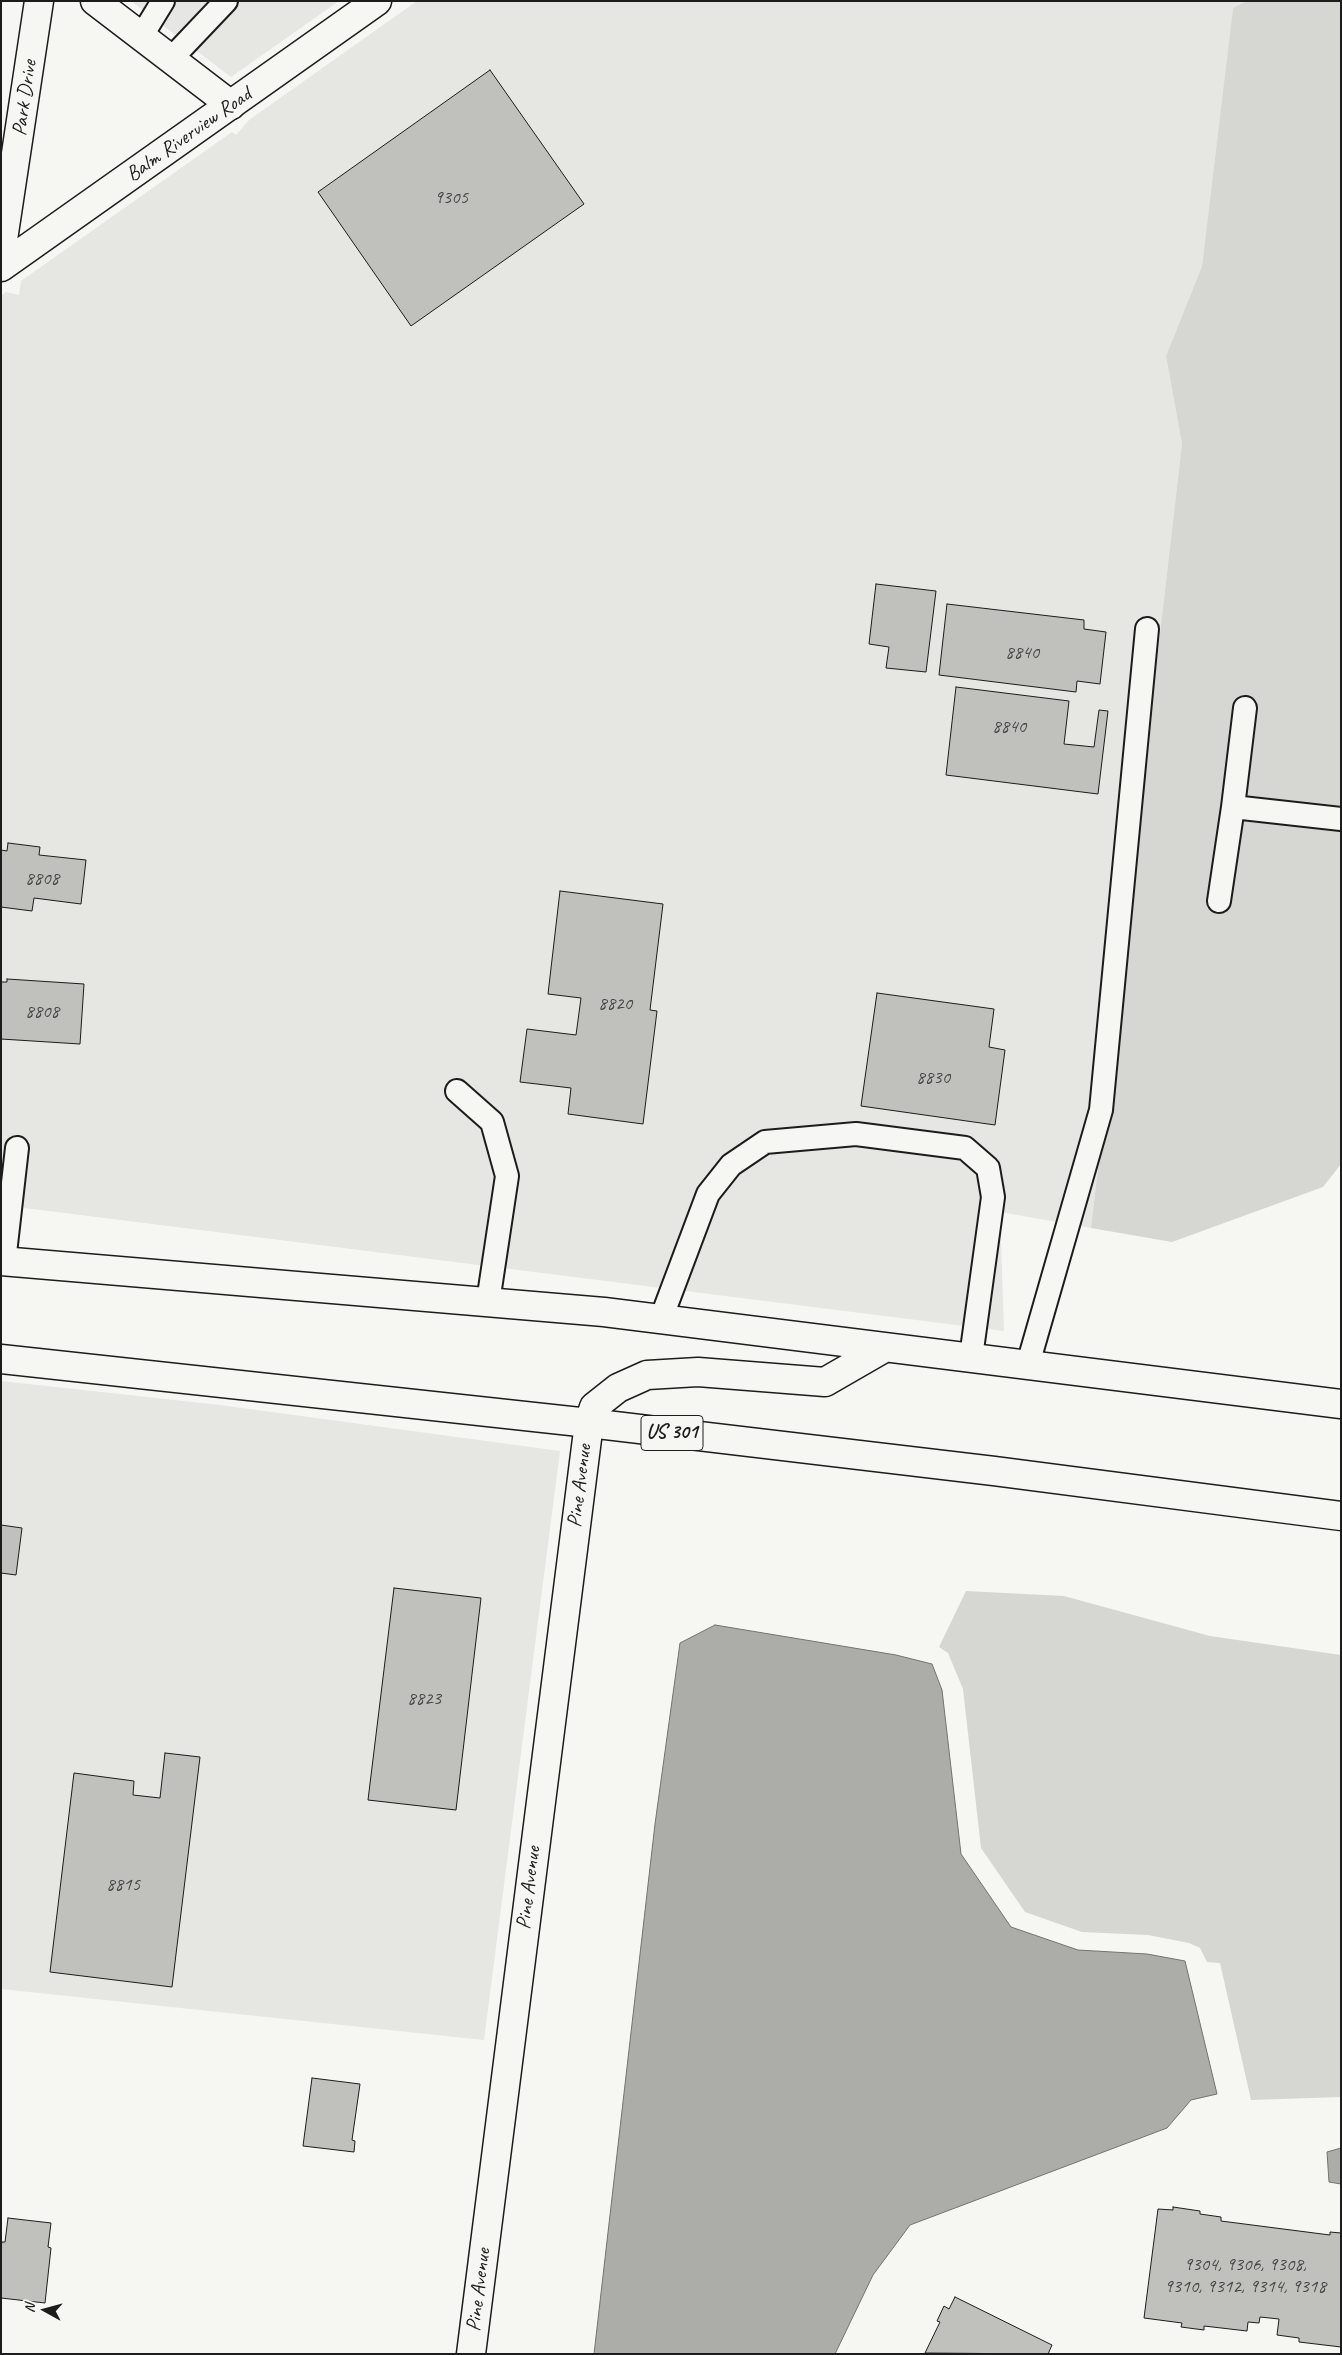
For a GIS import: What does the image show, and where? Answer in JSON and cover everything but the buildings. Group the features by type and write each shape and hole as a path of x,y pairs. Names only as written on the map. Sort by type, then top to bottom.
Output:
{"main road":[{"name":"Park Drive","path":"1,254 39,1"},
{"path":"95,1 170,60 232,105"},
{"name":"Balm Riverview Road","path":"1,267 232,105 369,3"},
{"path":"3,1261 488,1302 661,1319 1341,1404"},
{"path":"589,1423 594,1407 618,1388 647,1374 698,1372 826,1382 884,1348"},
{"name":"US 301","path":"1,1359 589,1423 994,1471 1341,1516"},
{"name":"Pine Avenue","path":"470,2354 589,1423"}],"lane":[{"path":"141,37 163,1"},
{"path":"170,60 226,1"},
{"path":"1028,1364 1101,1110 1148,629"},
{"path":"1219,901 1245,708"},
{"path":"1233,807 1341,819"},
{"path":"457,1091 492,1122 507,1176 488,1302"},
{"path":"661,1319 708,1194 731,1165 765,1142 856,1134 965,1148 988,1168 993,1197 971,1357"},
{"path":"3,1261 17,1148"}],"shaded area":[{"path":"131,1 339,1 231,77"},
{"path":"417,1 1247,1 1233,9 1202,266 1166,356 1182,444 1091,1228 1000,1212 1004,1331 1,1205 1,296 6,292 19,295 21,281 232,132 236,135 249,120"},
{"path":"1247,1 1341,1 1341,1164 1323,1187 1172,1242 1091,1228 1182,444 1166,356 1202,266 1233,8"},
{"path":"1,1381 220,1405 560,1451 484,2040 1,1989"},
{"path":"966,1591 1064,1596 1210,1636 1341,1655 1341,2097 1251,2100 1220,1963 1207,1962 1200,1948 1189,1943 1148,1935 1082,1932 1025,1912 981,1848 963,1689 948,1653 939,1647"},
{"path":"715,1625 896,1655 932,1664 942,1690 961,1854 1011,1927 1078,1950 1147,1954 1185,1961 1217,2094 1191,2100 1167,2128 910,2225 873,2275 835,2354 594,2354 655,1824 680,1643"},
{"path":"1341,2148 1341,2184 1329,2182 1327,2152"}]}
